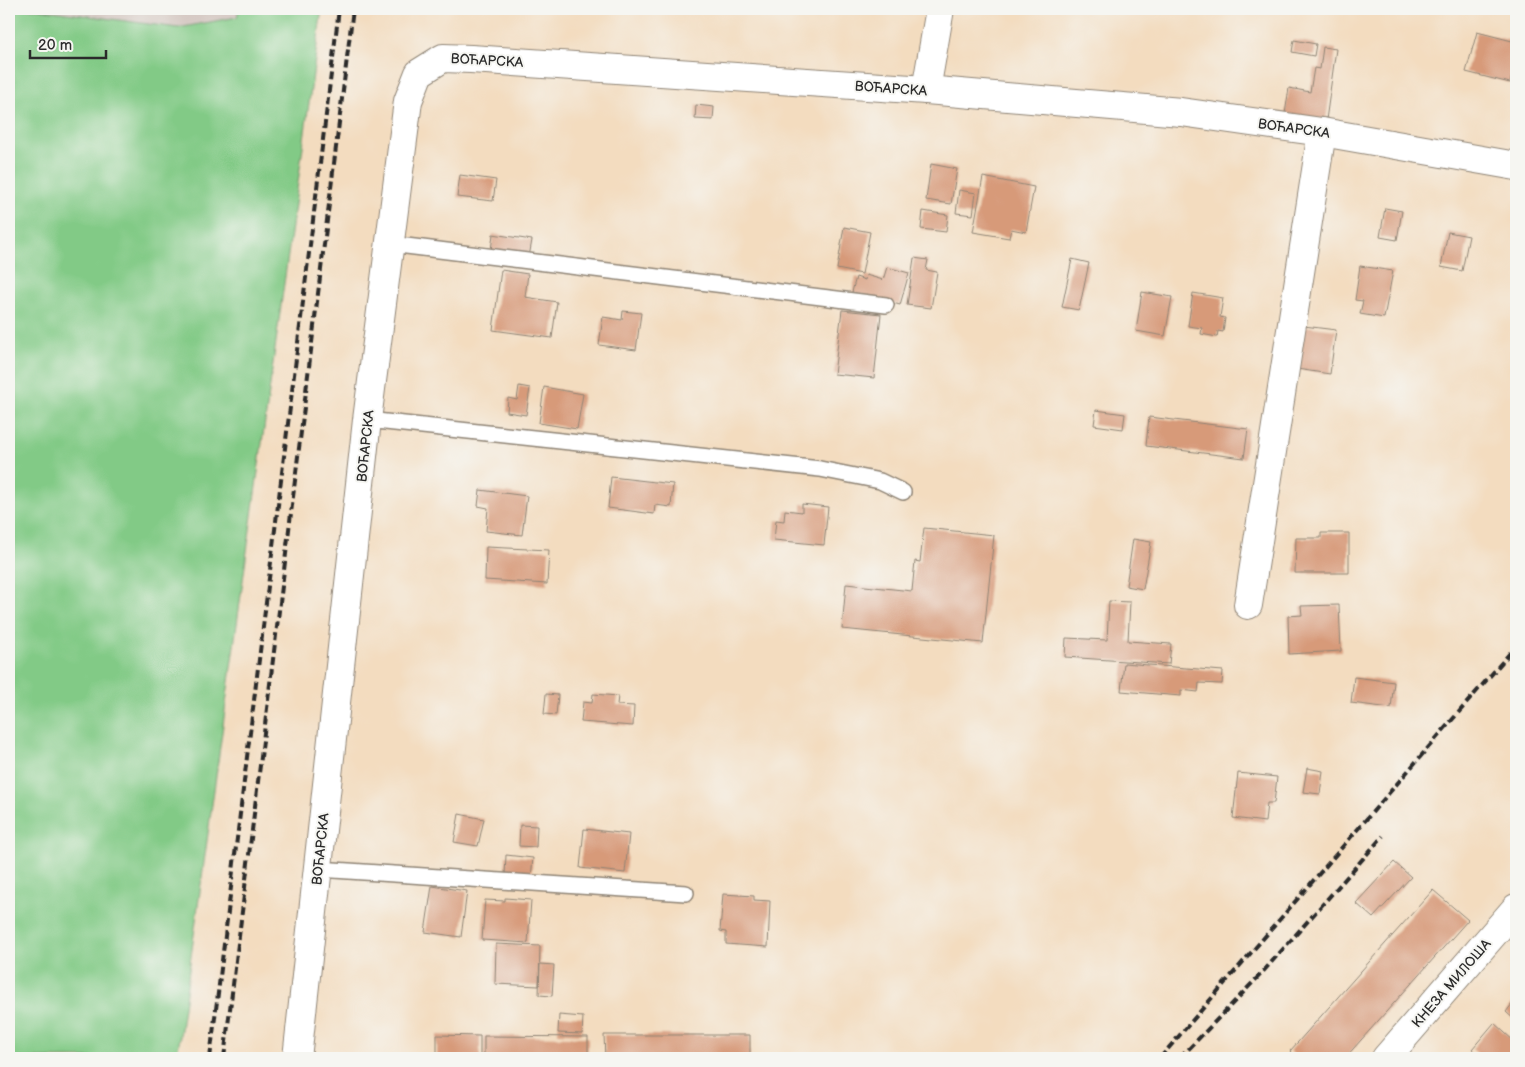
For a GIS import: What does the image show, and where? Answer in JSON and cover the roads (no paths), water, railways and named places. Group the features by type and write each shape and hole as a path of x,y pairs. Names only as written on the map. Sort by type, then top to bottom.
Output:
{"street":[{"path":"926,90 940,9"},
{"name":"ВОЋАРСКА","path":"297,1058 368,420 408,101 419,73 443,58 926,90 1181,112 1322,132 1516,166"},
{"path":"1248,605 1322,132"},
{"name":"КНЕЗА МИЛОША","path":"1386,1058 1516,908"}],"lane":[{"path":"390,244 886,306"},
{"path":"368,420 820,469 880,481 903,492"},
{"path":"318,869 686,893"}],"railway":[{"path":"210,1058 339,9"},
{"path":"224,1058 353,9"},
{"path":"1160,1058 1516,646"},
{"path":"1180,1058 1261,974 1383,836"}]}
